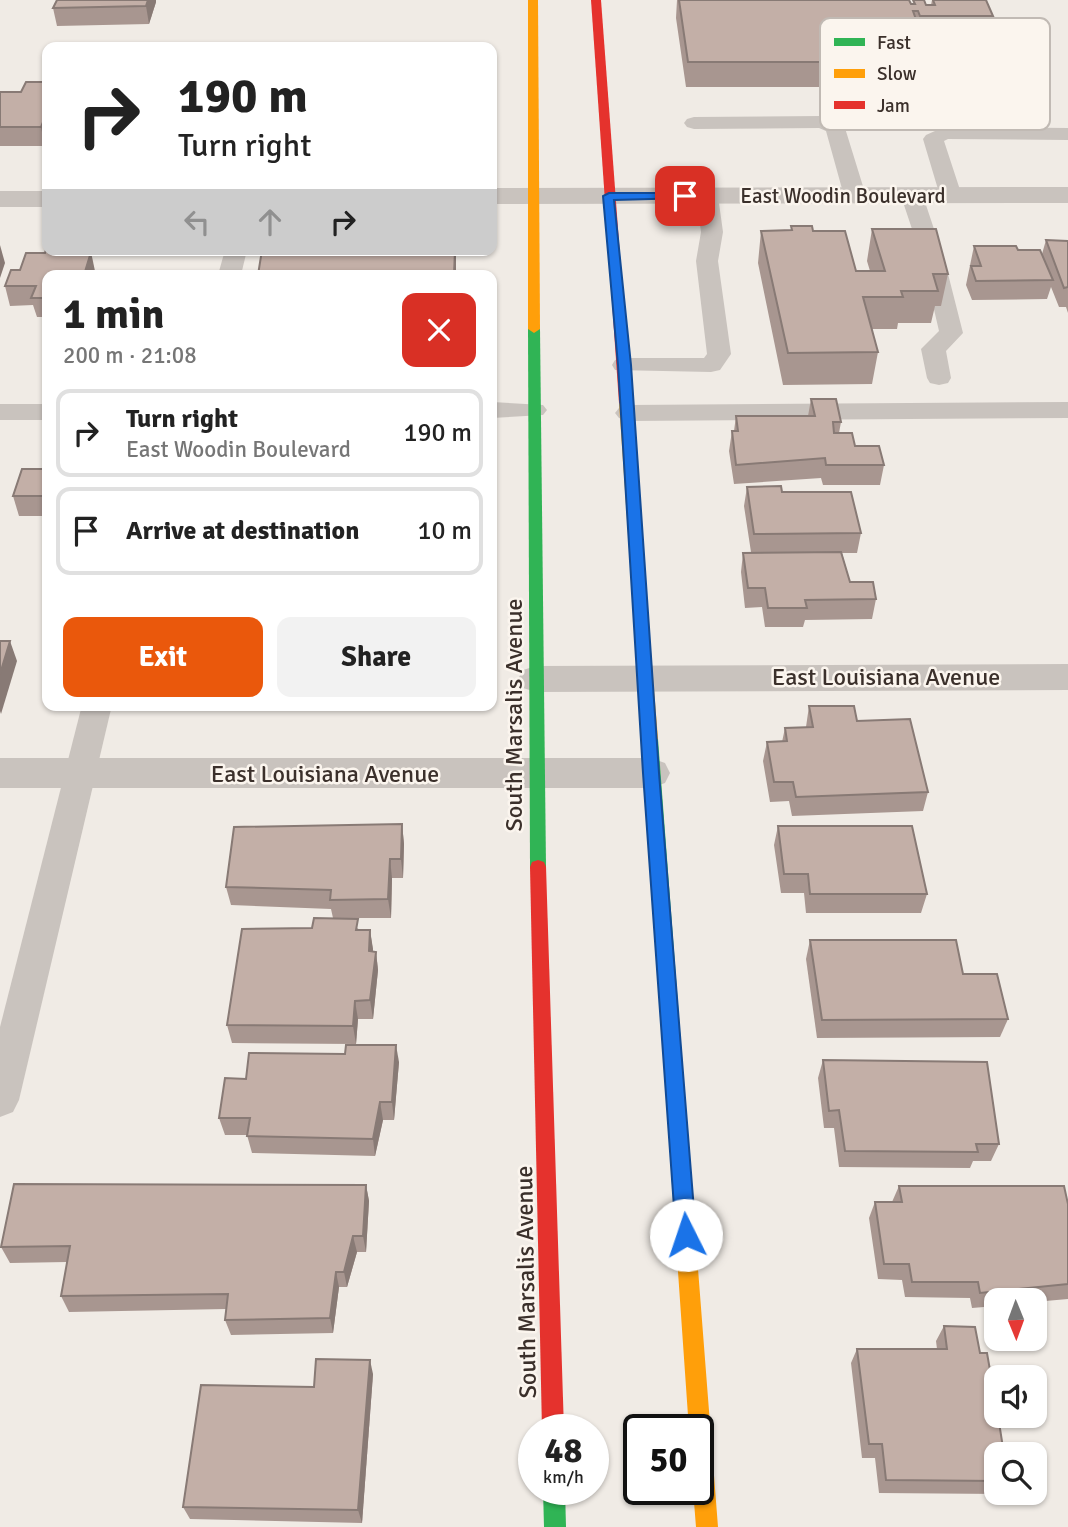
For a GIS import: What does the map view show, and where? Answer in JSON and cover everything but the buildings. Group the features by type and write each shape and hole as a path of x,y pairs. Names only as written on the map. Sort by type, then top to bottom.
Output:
{"main road":[{"name":"South Marsalis Avenue","path":"533,0 536,88 533,196 536,773 552,1414"},
{"path":"596,0 707,1527"},
{"path":"554,1505 555,1527"}],"street":[{"name":"East Woodin Boulevard","path":"497,196 1068,195"},
{"path":"0,199 42,199"},
{"name":"East Louisiana Avenue","path":"536,679 1068,677"},
{"name":"East Louisiana Avenue","path":"0,773 651,773"}],"lane":[{"path":"694,123 820,122"},
{"path":"836,130 855,196"},
{"path":"951,195 933,139 944,133 1068,134"},
{"path":"912,195 934,262 951,334 933,349 939,378"},
{"path":"624,365 711,365 719,354 707,261 712,232 707,196"},
{"path":"497,410 534,410"},
{"path":"628,413 1068,410"},
{"path":"0,412 42,412"},
{"path":"0,1100 95,711"}],"traffic: fast":[{"path":"534,329 538,867"},
{"path":"650,739 686,1243"},
{"path":"554,1505 555,1527"}],"traffic: slow":[{"path":"533,0 534,329"},
{"path":"625,403 650,739"},
{"path":"686,1243 707,1527"}],"traffic: jam":[{"path":"596,0 625,403"},
{"path":"538,867 553,1414"}],"route":[{"path":"685,196 609,196 624,365 686,1235"}]}
